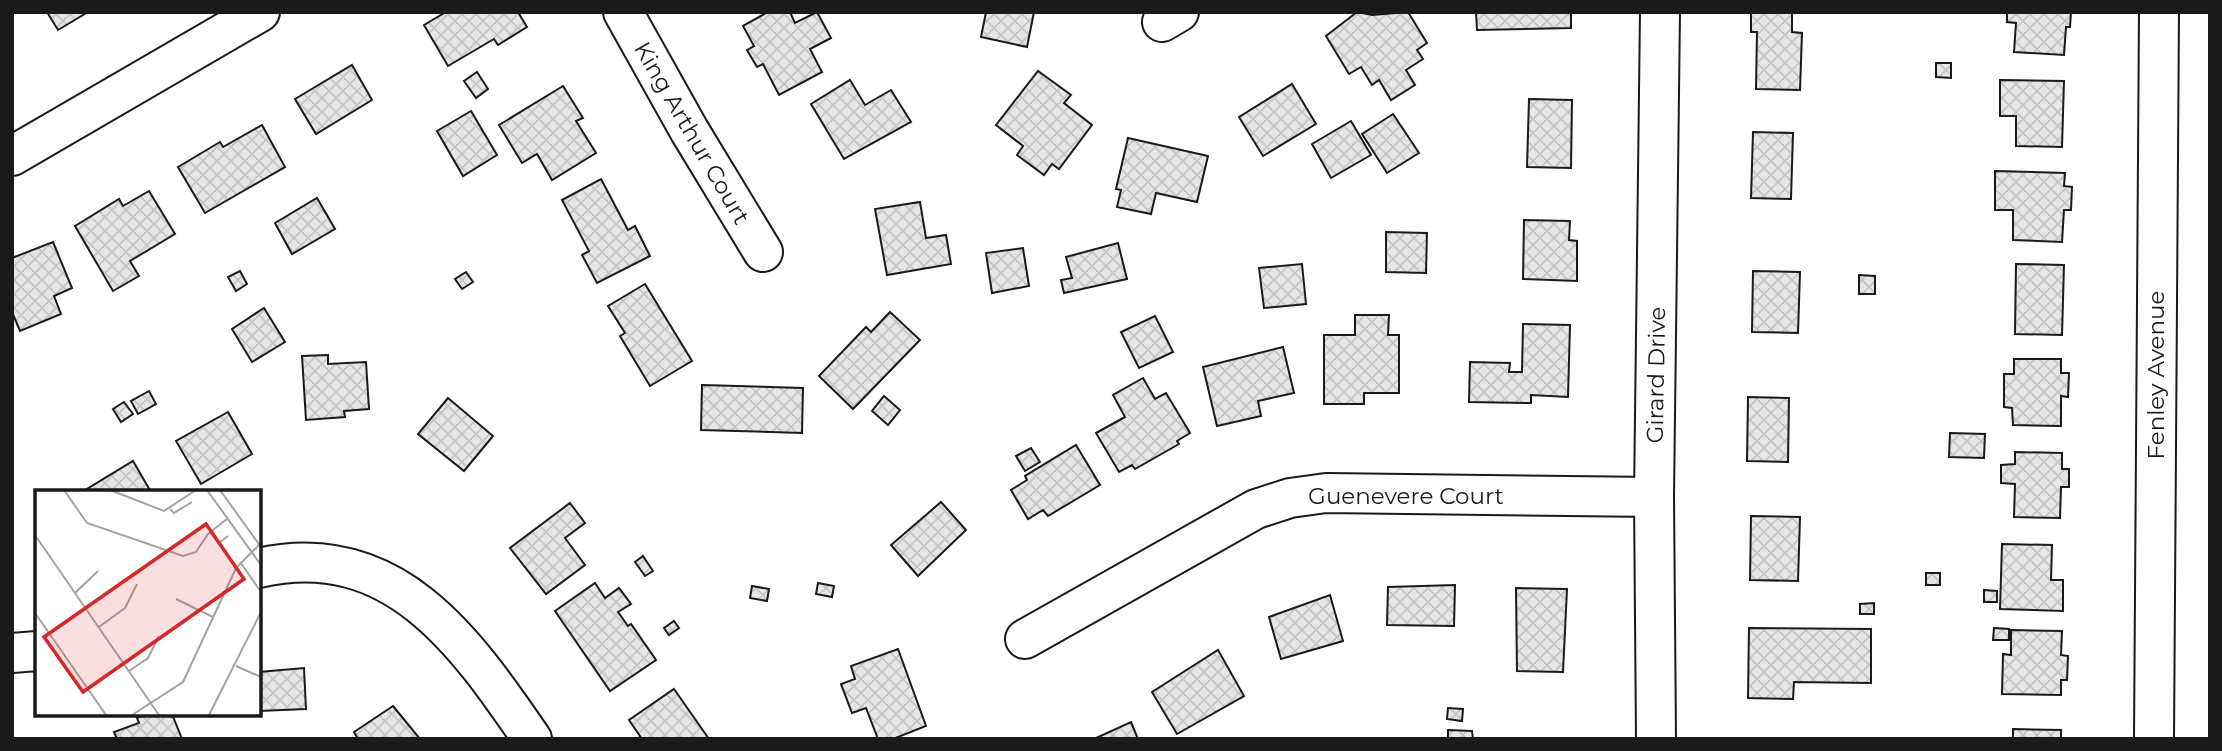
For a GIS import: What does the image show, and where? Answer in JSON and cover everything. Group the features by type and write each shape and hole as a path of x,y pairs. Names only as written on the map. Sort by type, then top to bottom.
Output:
{"street":[{"path":"12,156 260,12"},
{"name":"King Arthur Court","path":"624,12 689,130 763,252"},
{"name":"Girard Drive","path":"1656,739 1654,497 1660,12"},
{"name":"Fenley Avenue","path":"2154,739 2159,12"},
{"name":"Guenevere Court","path":"1025,639 1256,509 1290,498 1386,492 1654,497"},
{"path":"261,568 275,564 327,565 357,571 393,585 423,604 475,656 533,739"},
{"path":"12,653 35,651"}],"building":[{"path":"47,12 88,12 58,30"},
{"path":"446,12 518,12 527,27 498,45 494,39 448,66 424,25"},
{"path":"768,12 790,12 795,23 817,12 831,38 810,49 822,72 779,95 763,64 757,67 747,50 754,46 743,26"},
{"path":"986,12 1034,12 1027,47 981,37"},
{"path":"1357,12 1372,15 1408,12 1427,43 1417,50 1423,59 1406,70 1415,85 1391,100 1379,80 1372,85 1361,67 1349,74 1326,36"},
{"path":"1476,12 1571,12 1571,28 1477,30"},
{"path":"1751,12 1792,12 1792,32 1802,33 1800,90 1756,89 1757,32 1751,32"},
{"path":"2007,12 2071,12 2070,27 2066,27 2064,55 2014,52 2016,23 2007,22"},
{"path":"1936,63 1951,63 1951,78 1936,77"},
{"path":"352,65 372,100 316,134 295,99"},
{"path":"1038,71 1071,95 1064,103 1092,125 1059,169 1052,164 1044,175 1017,155 1023,146 996,125"},
{"path":"477,72 488,89 476,98 464,81"},
{"path":"850,80 865,105 891,90 911,122 844,159 811,104"},
{"path":"2000,80 2064,81 2062,147 2016,146 2016,116 2000,116"},
{"path":"1292,84 1316,124 1263,156 1239,117"},
{"path":"563,86 583,118 576,121 596,153 552,180 537,154 522,163 499,125"},
{"path":"1529,99 1572,100 1571,168 1527,167"},
{"path":"471,111 497,155 463,176 437,131"},
{"path":"1393,114 1419,153 1387,173 1362,134"},
{"path":"1351,121 1371,155 1331,178 1312,144"},
{"path":"262,125 285,167 205,213 178,167 220,142 223,147"},
{"path":"1753,132 1793,133 1791,199 1751,198"},
{"path":"1128,138 1208,156 1197,202 1156,193 1151,214 1117,207 1121,190 1116,189"},
{"path":"1995,171 2065,173 2064,186 2072,187 2071,210 2064,210 2062,242 2013,240 2013,210 1995,210"},
{"path":"601,179 628,230 635,226 650,256 597,283 582,255 589,251 562,200"},
{"path":"149,191 175,234 130,261 139,276 113,291 75,226 119,199 123,206"},
{"path":"317,198 335,229 292,254 275,223"},
{"path":"920,202 926,238 946,235 951,264 887,275 875,209"},
{"path":"1524,220 1570,221 1569,240 1577,241 1577,281 1523,279"},
{"path":"1386,232 1427,233 1426,273 1386,272"},
{"path":"53,242 72,288 54,296 61,314 20,331 12,312 12,258"},
{"path":"1118,243 1127,279 1064,293 1061,280 1072,278 1066,257"},
{"path":"1023,248 1029,286 992,293 986,253"},
{"path":"1302,264 1306,304 1264,308 1259,268"},
{"path":"2016,264 2064,265 2062,335 2015,334"},
{"path":"240,271 247,284 236,291 228,277"},
{"path":"1753,271 1800,272 1798,333 1752,332"},
{"path":"466,272 473,282 462,289 455,279"},
{"path":"1859,275 1875,276 1875,294 1859,294"},
{"path":"645,284 692,361 650,386 620,336 625,333 608,306"},
{"path":"264,308 285,342 252,362 232,329"},
{"path":"890,312 920,340 853,409 819,376 866,327 871,332"},
{"path":"1355,315 1389,315 1388,335 1399,335 1399,393 1364,393 1364,404 1324,404 1324,335 1355,335"},
{"path":"1155,316 1173,352 1139,368 1121,332"},
{"path":"1523,324 1570,325 1568,397 1531,395 1531,403 1469,402 1470,362 1510,363 1509,372 1522,372"},
{"path":"1283,347 1294,393 1258,401 1261,416 1217,426 1203,367"},
{"path":"328,355 328,364 366,362 369,409 344,411 345,417 306,420 302,356"},
{"path":"2014,359 2061,359 2061,373 2069,373 2068,397 2061,396 2061,426 2013,425 2012,408 2004,407 2004,374 2014,374"},
{"path":"1143,378 1155,399 1166,393 1190,433 1177,441 1179,444 1135,469 1132,465 1119,472 1096,433 1125,417 1113,395"},
{"path":"702,385 803,388 802,433 701,430"},
{"path":"149,391 156,404 138,414 131,401"},
{"path":"884,396 900,410 888,425 872,411"},
{"path":"1748,397 1789,398 1788,462 1747,461"},
{"path":"448,398 493,436 464,471 418,434"},
{"path":"124,402 133,414 121,422 113,409"},
{"path":"228,412 252,454 201,484 176,441"},
{"path":"1950,433 1985,434 1984,458 1949,457"},
{"path":"1076,445 1100,485 1048,516 1043,510 1028,519 1011,490 1027,480 1025,476"},
{"path":"1031,448 1040,462 1025,471 1016,456"},
{"path":"2015,452 2062,453 2062,469 2069,469 2069,487 2061,487 2060,518 2014,517 2015,484 2001,483 2001,465 2015,464"},
{"path":"133,461 150,490 85,490"},
{"path":"941,502 966,530 918,576 891,545"},
{"path":"570,503 585,523 565,538 585,565 546,594 510,548"},
{"path":"1751,516 1800,517 1798,581 1750,580"},
{"path":"2002,544 2052,545 2051,580 2063,580 2063,611 2000,609"},
{"path":"643,556 653,571 645,576 635,562"},
{"path":"1926,573 1940,573 1940,585 1926,585"},
{"path":"595,583 605,598 619,588 631,604 618,612 628,626 631,624 656,660 610,691 555,611"},
{"path":"818,583 834,586 832,597 816,594"},
{"path":"1455,585 1454,626 1387,625 1388,587"},
{"path":"752,586 769,589 767,601 750,598"},
{"path":"1516,588 1567,589 1563,672 1517,671"},
{"path":"1984,590 1997,591 1997,602 1984,602"},
{"path":"1330,595 1343,641 1281,659 1269,617"},
{"path":"1874,603 1874,614 1860,614 1860,604"},
{"path":"674,621 679,628 669,635 664,628"},
{"path":"1749,628 1871,629 1871,683 1794,682 1793,699 1748,698"},
{"path":"1994,628 2009,629 2009,640 1993,640"},
{"path":"2011,630 2062,631 2061,655 2068,656 2067,680 2061,680 2061,695 2002,694 2003,654 2011,655"},
{"path":"898,649 926,726 893,739 878,739 866,708 852,713 841,684 855,679 851,666"},
{"path":"1218,650 1244,696 1177,734 1152,692"},
{"path":"304,668 306,709 261,711 261,672"},
{"path":"674,689 709,739 642,739 629,720"},
{"path":"393,706 420,739 358,739 354,732"},
{"path":"1448,708 1463,709 1462,721 1447,719"},
{"path":"173,716 182,739 117,739 114,732 139,723 137,718"},
{"path":"1131,722 1138,739 1094,739"},
{"path":"2013,729 2061,730 2061,739 2013,739"},
{"path":"1448,730 1472,731 1473,739 1448,739"}]}
